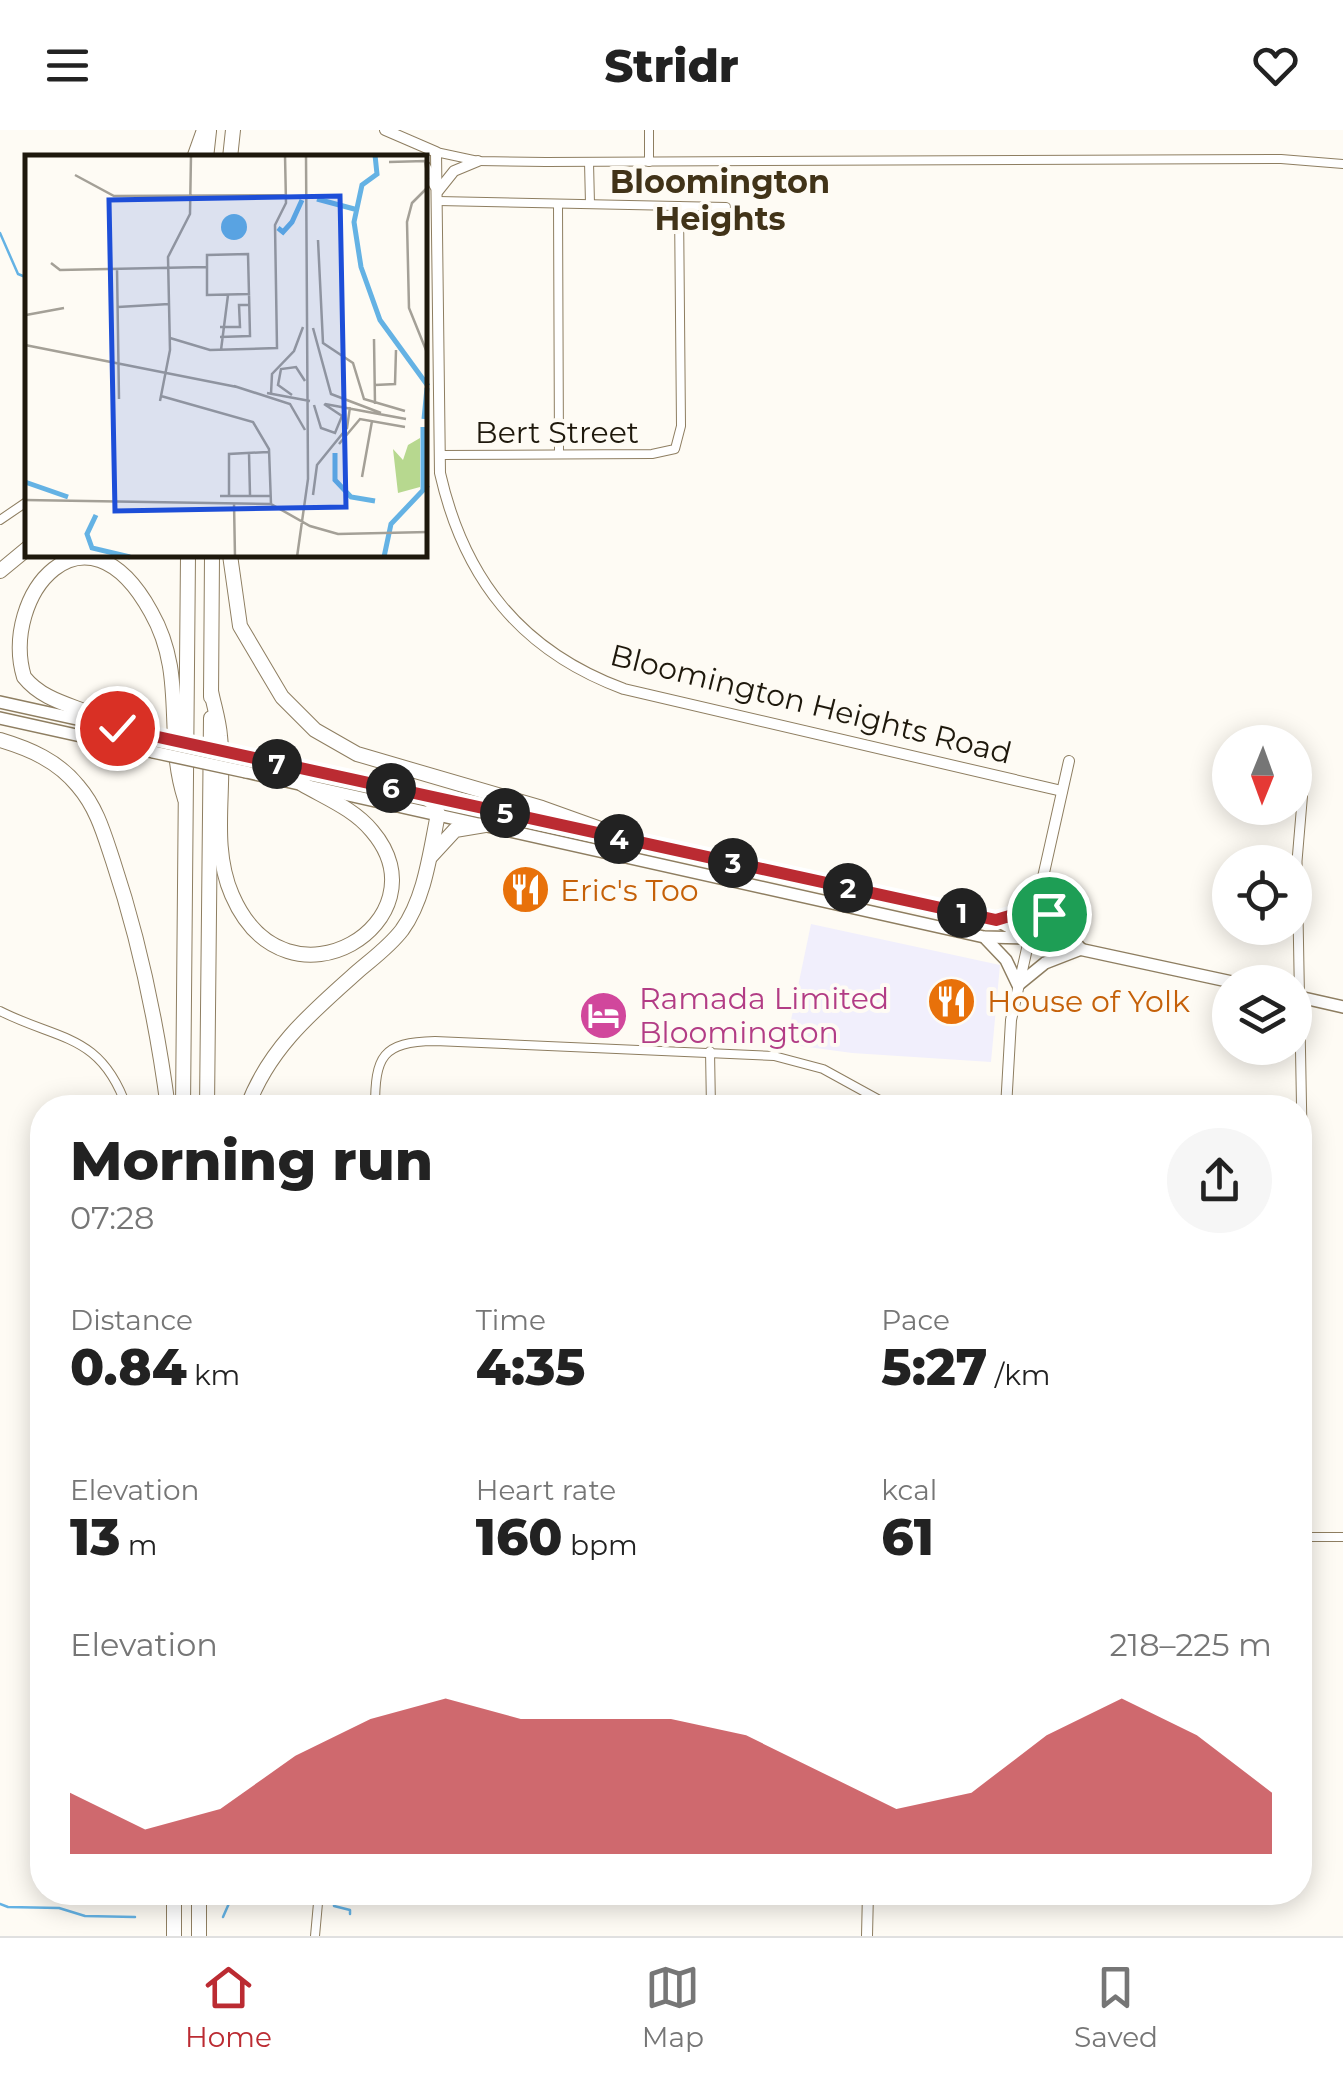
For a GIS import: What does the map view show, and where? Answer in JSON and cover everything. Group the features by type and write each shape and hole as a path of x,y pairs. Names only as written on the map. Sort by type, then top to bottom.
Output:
{"highway":[{"path":"195,155 207,130"},
{"path":"206,155 207,130"},
{"path":"230,155 233,130"},
{"path":"0,571 25,550"},
{"path":"23,580 56,560 77,558"},
{"path":"90,558 116,570 136,589 158,624 170,656 176,770 186,799"},
{"path":"182,1095 188,558"},
{"path":"206,1095 212,558"},
{"path":"230,558 240,626 282,698 315,730 357,754 542,808 637,842"},
{"path":"12,600 8,638 23,676 56,701 102,716 117,728"},
{"path":"211,691 220,736 221,850 230,892 245,920 265,940 282,950 309,956 337,952 363,939 386,907 390,876 382,846 372,830 349,810 302,784"},
{"path":"0,740 55,764 77,784 98,816 123,890 155,1013 166,1095"},
{"path":"254,1095 285,1039 401,931 420,892 438,814 423,794"},
{"path":"428,860 455,830 485,825"},
{"path":"174,1905 174,1936"},
{"path":"198,1936 199,1905"}],"main road":[{"path":"385,130 436,152"},
{"path":"408,142 418,155"},
{"name":"Bloomington Heights Road","path":"436,152 438,455 451,517 482,582 528,634 586,673 624,689 1062,791"},
{"path":"438,196 454,171 478,161"},
{"path":"428,173 438,196"},
{"path":"0,702 996,920 1028,938"},
{"path":"0,718 984,937 1028,938 1212,978"},
{"path":"1006,1095 1007,1045 1018,985 1069,762"},
{"path":"996,920 1016,914 1038,889"},
{"path":"1038,889 1049,914 1081,949"},
{"path":"984,937 1006,960 1018,985"},
{"path":"1018,985 1044,964 1081,949"},
{"path":"1312,1000 1343,1007"},
{"path":"868,1905 868,1936"}],"street":[{"path":"649,130 649,162"},
{"path":"436,152 478,161 1281,159 1343,164"},
{"path":"589,162 590,204"},
{"path":"438,196 558,204 726,207"},
{"path":"558,204 559,454"},
{"name":"Bert Street","path":"438,455 652,454 675,449 681,426 679,206"},
{"path":"0,520 25,503"},
{"path":"1298,965 1300,825"},
{"path":"0,1011 81,1044 110,1072 121,1095"},
{"path":"376,1095 379,1063 387,1051 404,1043 774,1056 823,1069 870,1095"},
{"path":"710,1052 712,1095"},
{"path":"1298,1065 1299,1095"},
{"path":"1312,1537 1343,1537"},
{"path":"315,1936 318,1905"}],"shaded area":[{"path":"811,924 1000,965 991,1062 852,1053 786,1044"}],"waterway":[{"path":"0,233 18,274 25,277"},
{"path":"0,1904 59,1908 85,1916 135,1917"},
{"path":"223,1917 228,1905"},
{"path":"334,1905 350,1910 350,1914"}],"place":[{"name":"Eric's Too","path":"525,890"},
{"name":"House of Yolk","path":"952,1001"},
{"name":"Ramada Limited Bloomington","path":"604,1015"}],"district":[{"name":"Bloomington Heights","path":"720,200"}],"route":[{"path":"117,728 996,920 1016,914 1038,889 1049,914"}]}
